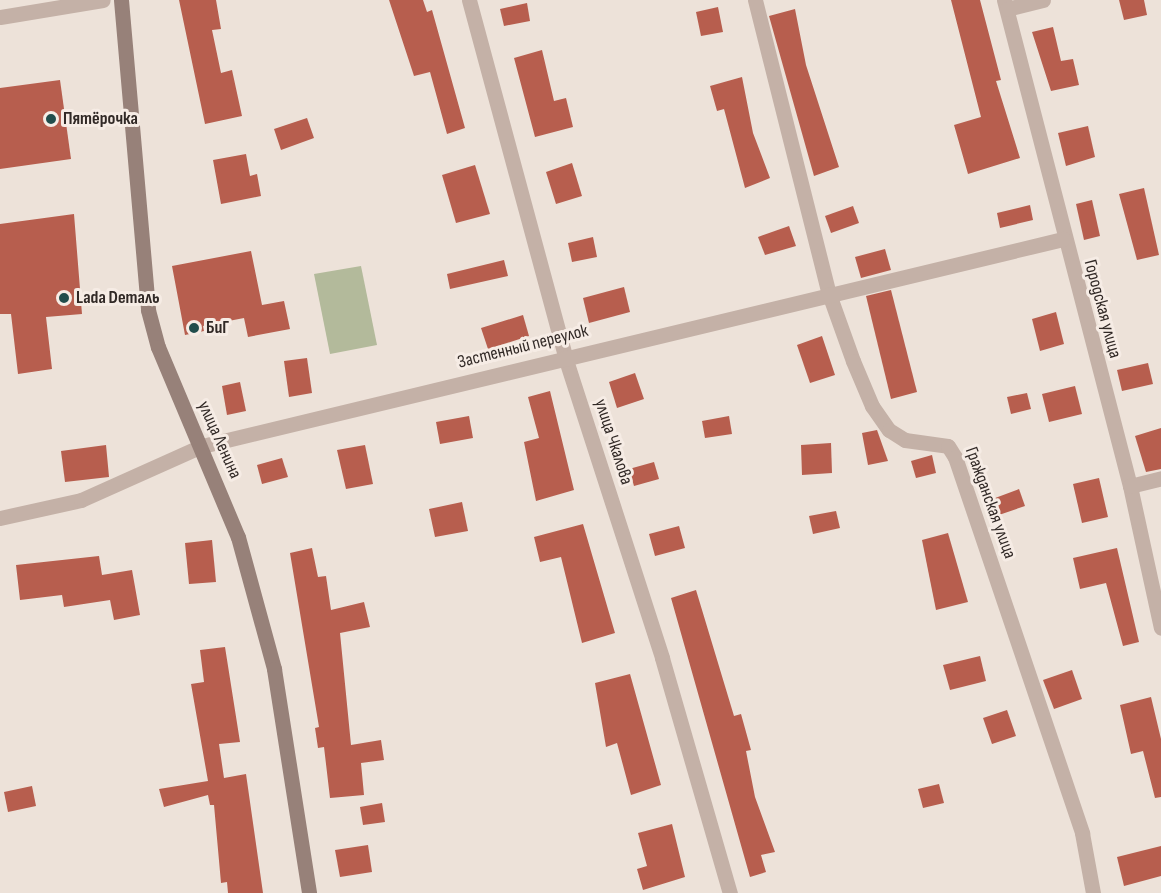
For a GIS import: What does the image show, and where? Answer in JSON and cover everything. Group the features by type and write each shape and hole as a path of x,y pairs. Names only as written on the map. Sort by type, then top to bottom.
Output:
{"main road":[{"name":"улица Ленина","path":"121,0 148,310 158,347 202,446 238,537 274,669 309,893"}],"street":[{"path":"0,16 103,0"},
{"name":"улица Чкалова","path":"469,0 565,357 662,658 730,893"},
{"name":"Гражданская улица","path":"755,0 829,294 872,406 889,430 905,440 948,446 955,457 1082,833 1093,893"},
{"path":"1005,5 1043,0"},
{"name":"Городская улица","path":"1005,5 1063,239 1130,486 1161,628"},
{"name":"Застенный переулок","path":"0,518 81,501 202,446 1063,239"},
{"path":"1130,486 1161,478"}],"green space":[{"path":"361,266 377,345 330,354 314,274"}],"building":[{"path":"179,0 216,0 221,29 212,30 221,73 232,70 242,116 205,124"},
{"path":"389,0 423,0 427,12 432,10 465,128 447,134 430,72 414,76"},
{"path":"951,0 980,0 1001,80 996,81 1020,158 968,174 954,125 981,117"},
{"path":"1119,0 1144,0 1147,15 1124,20"},
{"path":"527,3 530,21 504,26 500,9"},
{"path":"718,7 723,32 701,36 696,12"},
{"path":"795,9 806,65 839,167 814,176 769,16"},
{"path":"1053,27 1061,61 1073,59 1079,85 1051,91 1032,32"},
{"path":"542,50 554,101 566,98 573,127 535,137 514,58"},
{"path":"742,77 753,133 770,178 745,188 724,109 717,111 710,86"},
{"path":"60,80 71,159 0,169 0,88"},
{"path":"307,118 314,138 281,150 274,129"},
{"path":"1088,126 1095,157 1066,166 1058,133"},
{"path":"246,154 250,176 257,174 261,196 221,204 213,160"},
{"path":"572,163 582,196 556,204 546,172"},
{"path":"475,165 490,214 456,223 442,175"},
{"path":"1144,188 1159,255 1137,260 1119,194"},
{"path":"1092,200 1100,236 1084,240 1076,204"},
{"path":"1030,205 1033,220 1000,228 997,213"},
{"path":"853,206 859,223 831,233 825,216"},
{"path":"74,214 82,314 46,317 52,369 18,374 11,314 0,314 0,224"},
{"path":"789,226 796,246 765,255 758,237"},
{"path":"593,237 597,257 572,262 568,243"},
{"path":"885,249 891,270 861,278 855,257"},
{"path":"251,251 262,305 284,301 290,329 248,337 244,318 203,326 204,331 185,335 172,266"},
{"path":"504,260 508,276 450,289 447,274"},
{"path":"624,287 630,312 589,323 583,298"},
{"path":"891,290 917,392 891,399 866,296"},
{"path":"1056,312 1064,344 1040,351 1032,319"},
{"path":"523,315 529,336 488,349 481,328"},
{"path":"822,336 835,375 810,383 797,345"},
{"path":"307,358 312,393 289,397 284,361"},
{"path":"1148,363 1153,384 1122,391 1117,370"},
{"path":"635,373 644,399 617,408 609,382"},
{"path":"240,382 246,411 227,415 222,386"},
{"path":"1075,386 1082,414 1049,422 1042,394"},
{"path":"550,391 574,490 536,501 524,442 539,438 528,397"},
{"path":"1027,393 1031,409 1011,414 1007,397"},
{"path":"469,416 473,438 440,444 436,422"},
{"path":"729,416 732,434 705,438 702,421"},
{"path":"1161,428 1161,469 1146,472 1135,436"},
{"path":"877,430 888,461 868,465 862,433"},
{"path":"831,443 832,473 802,475 801,445"},
{"path":"106,445 109,477 65,482 61,451"},
{"path":"365,445 373,484 346,489 337,450"},
{"path":"932,455 936,473 916,478 911,461"},
{"path":"282,458 288,477 262,484 257,465"},
{"path":"654,462 659,479 634,486 629,469"},
{"path":"1099,478 1108,517 1082,523 1073,484"},
{"path":"1019,489 1025,506 993,517 987,501"},
{"path":"462,502 468,531 435,537 429,509"},
{"path":"836,511 840,528 813,534 809,516"},
{"path":"583,524 615,633 582,643 561,557 540,562 534,537"},
{"path":"679,526 685,548 655,556 649,534"},
{"path":"948,533 968,602 936,610 922,540"},
{"path":"212,540 216,582 189,584 185,543"},
{"path":"312,548 318,577 326,576 331,610 364,602 370,627 340,633 351,745 381,740 384,760 361,763 364,795 330,798 324,747 318,748 315,728 319,727 290,553"},
{"path":"1117,548 1139,642 1123,646 1106,583 1080,589 1073,558"},
{"path":"99,556 102,575 132,570 140,615 114,620 110,600 64,607 62,595 20,600 16,565"},
{"path":"696,590 734,716 741,714 751,750 746,751 755,797 775,852 761,855 766,872 750,877 671,598"},
{"path":"225,647 240,742 219,744 224,778 246,774 263,893 228,893 227,882 221,883 214,805 210,805 208,795 164,807 159,789 208,781 191,684 204,682 200,650"},
{"path":"980,656 986,681 950,690 943,665"},
{"path":"1072,670 1082,699 1054,709 1043,680"},
{"path":"630,674 661,785 631,795 617,743 606,747 595,683"},
{"path":"1151,697 1161,739 1161,797 1155,798 1143,751 1131,754 1120,705"},
{"path":"1007,710 1016,736 992,744 983,718"},
{"path":"939,784 944,803 923,808 918,789"},
{"path":"32,786 36,806 8,812 4,792"},
{"path":"382,803 385,822 363,825 360,807"},
{"path":"672,824 685,877 643,890 637,869 647,866 638,833"},
{"path":"368,845 372,872 340,877 335,850"},
{"path":"1161,846 1161,876 1124,886 1117,857"}],"place":[{"name":"Пятёрочка","path":"51,119"},
{"name":"Lada Dеталь","path":"64,298"},
{"name":"БиГ","path":"194,328"}]}
